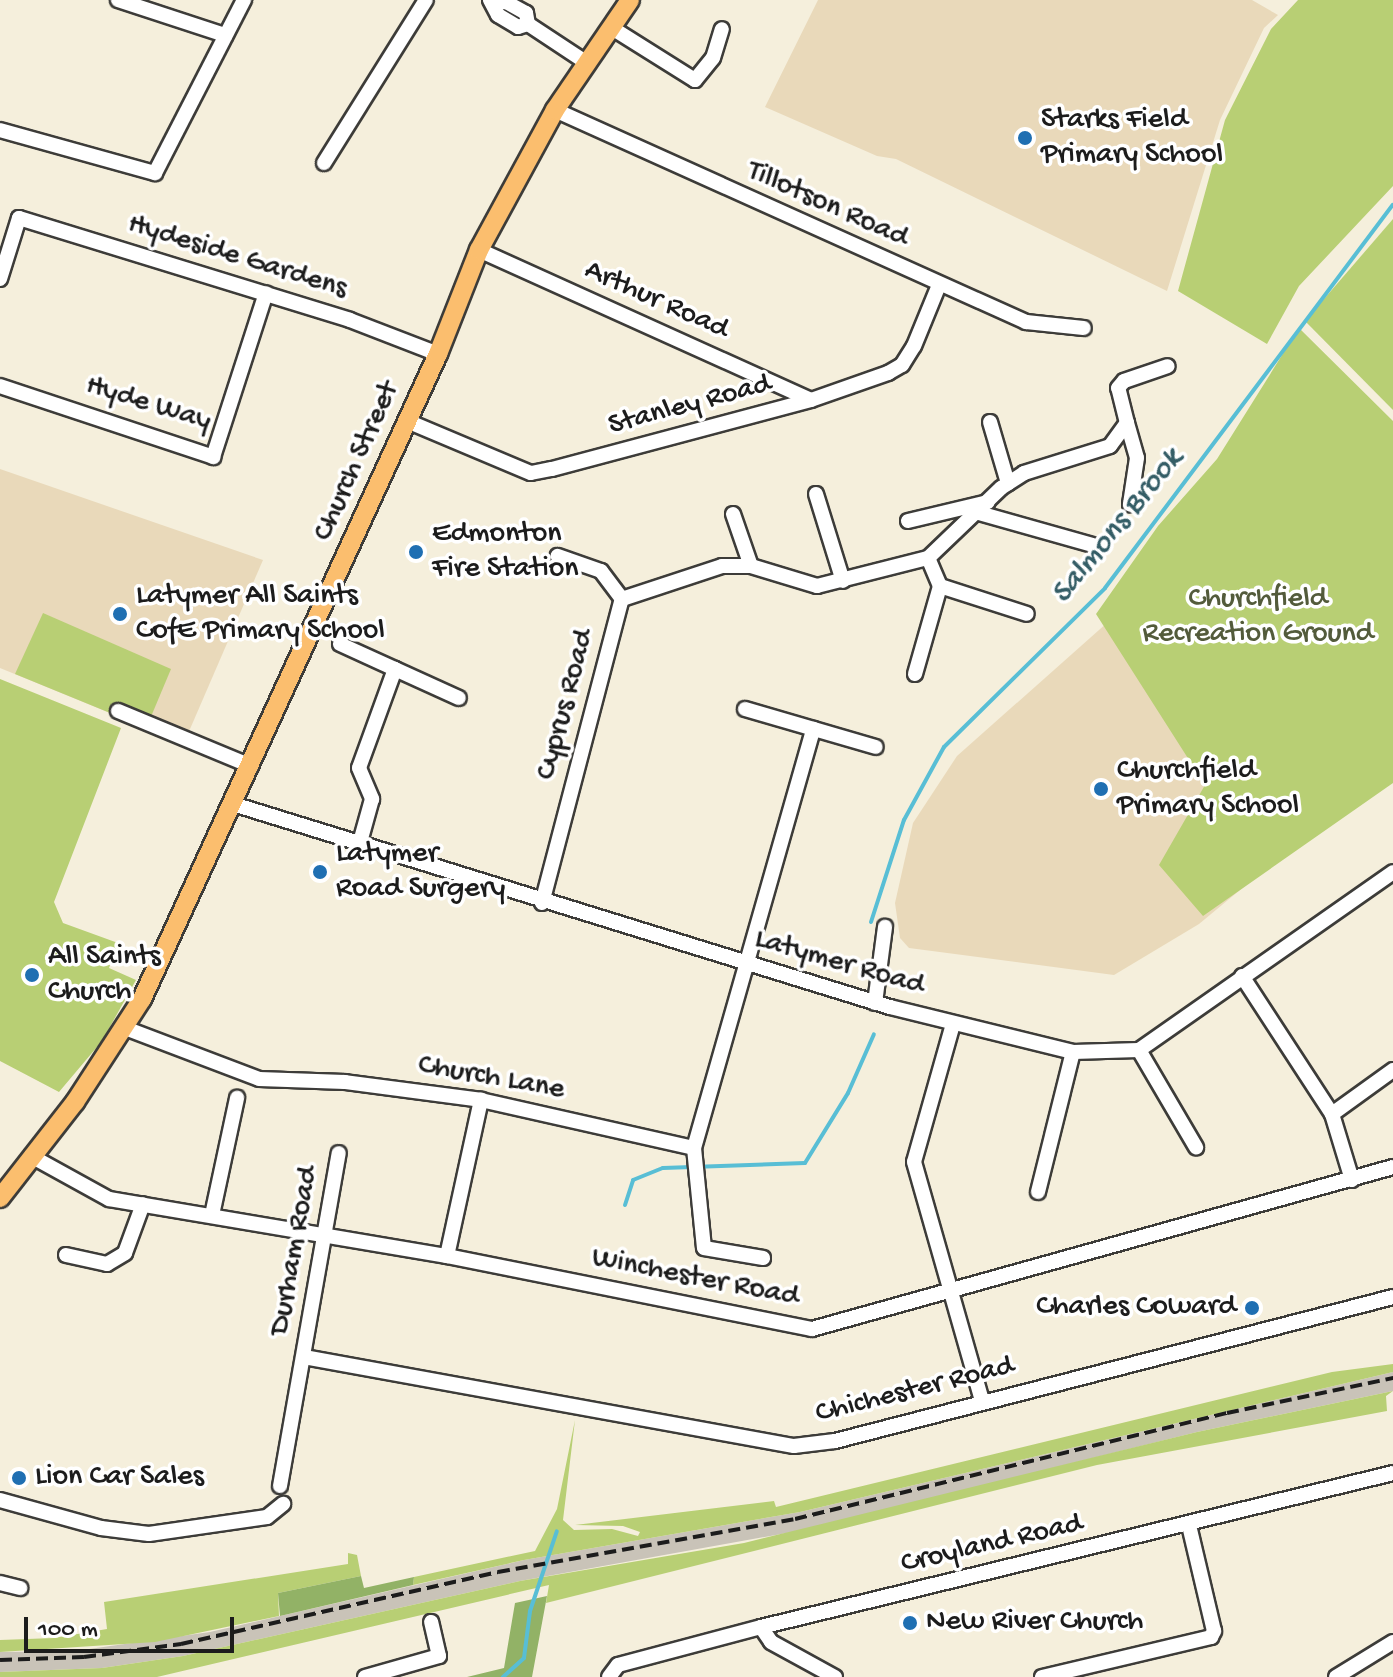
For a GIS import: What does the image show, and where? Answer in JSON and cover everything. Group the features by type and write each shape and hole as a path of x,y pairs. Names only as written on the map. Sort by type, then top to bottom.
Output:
{"main road":[{"name":"Church Street","path":"0,1198 125,1028 251,766 438,354 479,250 555,110 630,0"}],"street":[{"path":"118,0 225,35"},
{"path":"0,130 155,173 244,0"},
{"path":"324,163 426,0"},
{"path":"492,1 498,15 518,27 528,24 587,63"},
{"path":"612,28 695,80 713,58 722,29"},
{"name":"Tillotson Road","path":"555,110 1026,322 1084,328"},
{"name":"Hydeside Gardens","path":"0,279 19,218 266,293 438,354"},
{"name":"Arthur Road","path":"479,250 811,400"},
{"name":"Stanley Road","path":"407,421 531,473 811,400 902,365 939,285"},
{"name":"Hyde Way","path":"0,386 213,457 266,293"},
{"path":"1130,504 1137,458 1118,388 1124,381 1168,366"},
{"path":"990,422 1008,483"},
{"path":"622,599 722,566 751,566 817,586 928,558 1008,483 1024,473 1110,446 1127,423"},
{"path":"816,494 843,581"},
{"path":"908,521 984,508 1093,545"},
{"path":"733,514 751,566"},
{"name":"Cyprus Road","path":"542,903 622,599 601,571 558,556"},
{"path":"915,674 940,586 928,558"},
{"path":"940,586 1027,614"},
{"path":"340,644 459,698"},
{"path":"359,846 372,799 359,768 395,669"},
{"path":"745,709 876,747"},
{"path":"118,711 251,766"},
{"path":"763,1258 704,1248 696,1152 813,729"},
{"name":"Latymer Road","path":"233,804 542,903 875,1003 1073,1052 1139,1050"},
{"path":"1196,1147 1139,1050 1393,872"},
{"path":"875,1003 890,929"},
{"path":"1242,976 1332,1114 1352,1180"},
{"path":"953,1024 914,1162 949,1294 982,1401"},
{"name":"Church Lane","path":"125,1028 259,1079 345,1082 481,1100 696,1152"},
{"path":"1038,1192 1073,1052"},
{"path":"1332,1114 1393,1070"},
{"path":"212,1215 237,1098"},
{"path":"447,1256 481,1100"},
{"name":"Durham Road","path":"280,1486 339,1153"},
{"name":"Winchester Road","path":"31,1156 109,1199 447,1256 812,1329 949,1294 1393,1167"},
{"path":"66,1255 107,1264 125,1253 143,1204"},
{"name":"Chichester Road","path":"304,1357 794,1446 835,1441 1393,1297"},
{"name":"Croyland Road","path":"609,1677 618,1665 761,1627 1393,1473"},
{"path":"0,1500 101,1528 149,1534 267,1517 283,1504"},
{"path":"1042,1677 1211,1637 1214,1631 1189,1525"},
{"path":"0,1583 20,1588"},
{"path":"365,1677 439,1656 431,1622"},
{"path":"761,1627 771,1642 835,1677"},
{"path":"1336,1677 1393,1642"}],"shaded area":[{"name":"Starks Field Primary School","path":"818,0 1252,0 1278,15 1264,28 1220,120 1167,291 896,159 877,156 765,107"},
{"name":"Latymer All Saints CofE Primary School","path":"0,469 263,560 187,736 115,715 0,668"},
{"name":"Churchfield Primary School","path":"1126,606 1305,836 1199,924 1114,975 909,948 900,938 895,903 913,823 957,756"},
{"path":"1393,1372 1393,1391 1197,1432 809,1529 520,1581 183,1656 102,1668 0,1672 0,1652 75,1651 210,1632 524,1560 800,1512"}],"green space":[{"path":"1298,0 1393,0 1393,186 1299,286 1267,344 1178,291 1225,120 1271,29"},
{"path":"1393,219 1393,410 1305,321"},
{"name":"Churchfield Recreation Ground","path":"1299,328 1393,421 1393,783 1203,916 1159,865 1205,785 1096,614 1158,526 1217,459"},
{"path":"43,613 171,669 150,719 115,715 15,674"},
{"path":"0,679 121,728 54,902 63,923 118,943 109,968 136,980 102,1041 59,1092 0,1061"},
{"path":"1393,1364 1393,1372 800,1512 524,1560 413,1585 414,1577 535,1551 557,1509 575,1420 563,1520 574,1530 612,1529 638,1536 640,1532 623,1526 575,1525 774,1501 776,1507 1332,1372"},
{"path":"1393,1391 1386,1396 1387,1411 1097,1465 546,1603 549,1585 157,1677 0,1677 0,1672 102,1668 183,1656 520,1581 744,1543 1197,1432"},
{"path":"348,1553 357,1555 361,1576 278,1593 279,1616 155,1642 0,1652 0,1640 54,1638 107,1629 104,1602 348,1564"},
{"path":"361,1576 364,1588 414,1577 413,1585 280,1616 278,1593"},
{"path":"547,1596 532,1677 467,1677 504,1668 515,1603"}],"waterway":[{"name":"Salmons Brook","path":"871,922 904,820 944,747 1105,588 1393,205"},
{"name":"Salmons Brook","path":"625,1205 633,1180 663,1168 805,1163 848,1093 874,1034"},
{"name":"Salmons Brook","path":"503,1677 524,1658 530,1611 557,1531"}],"railway":[{"path":"0,1660 84,1657 181,1644 498,1572 795,1519 1227,1413 1393,1378"}],"place":[{"name":"Starks Field Primary School","path":"1025,138"},
{"name":"Edmonton Fire Station","path":"416,552"},
{"name":"Latymer All Saints CofE Primary School","path":"120,614"},
{"name":"Churchfield Primary School","path":"1101,789"},
{"name":"Latymer Road Surgery","path":"320,872"},
{"name":"All Saints Church","path":"32,975"},
{"name":"Charles Coward","path":"1252,1308"},
{"name":"Lion Car Sales","path":"19,1478"},
{"name":"New River Church","path":"910,1623"}]}
